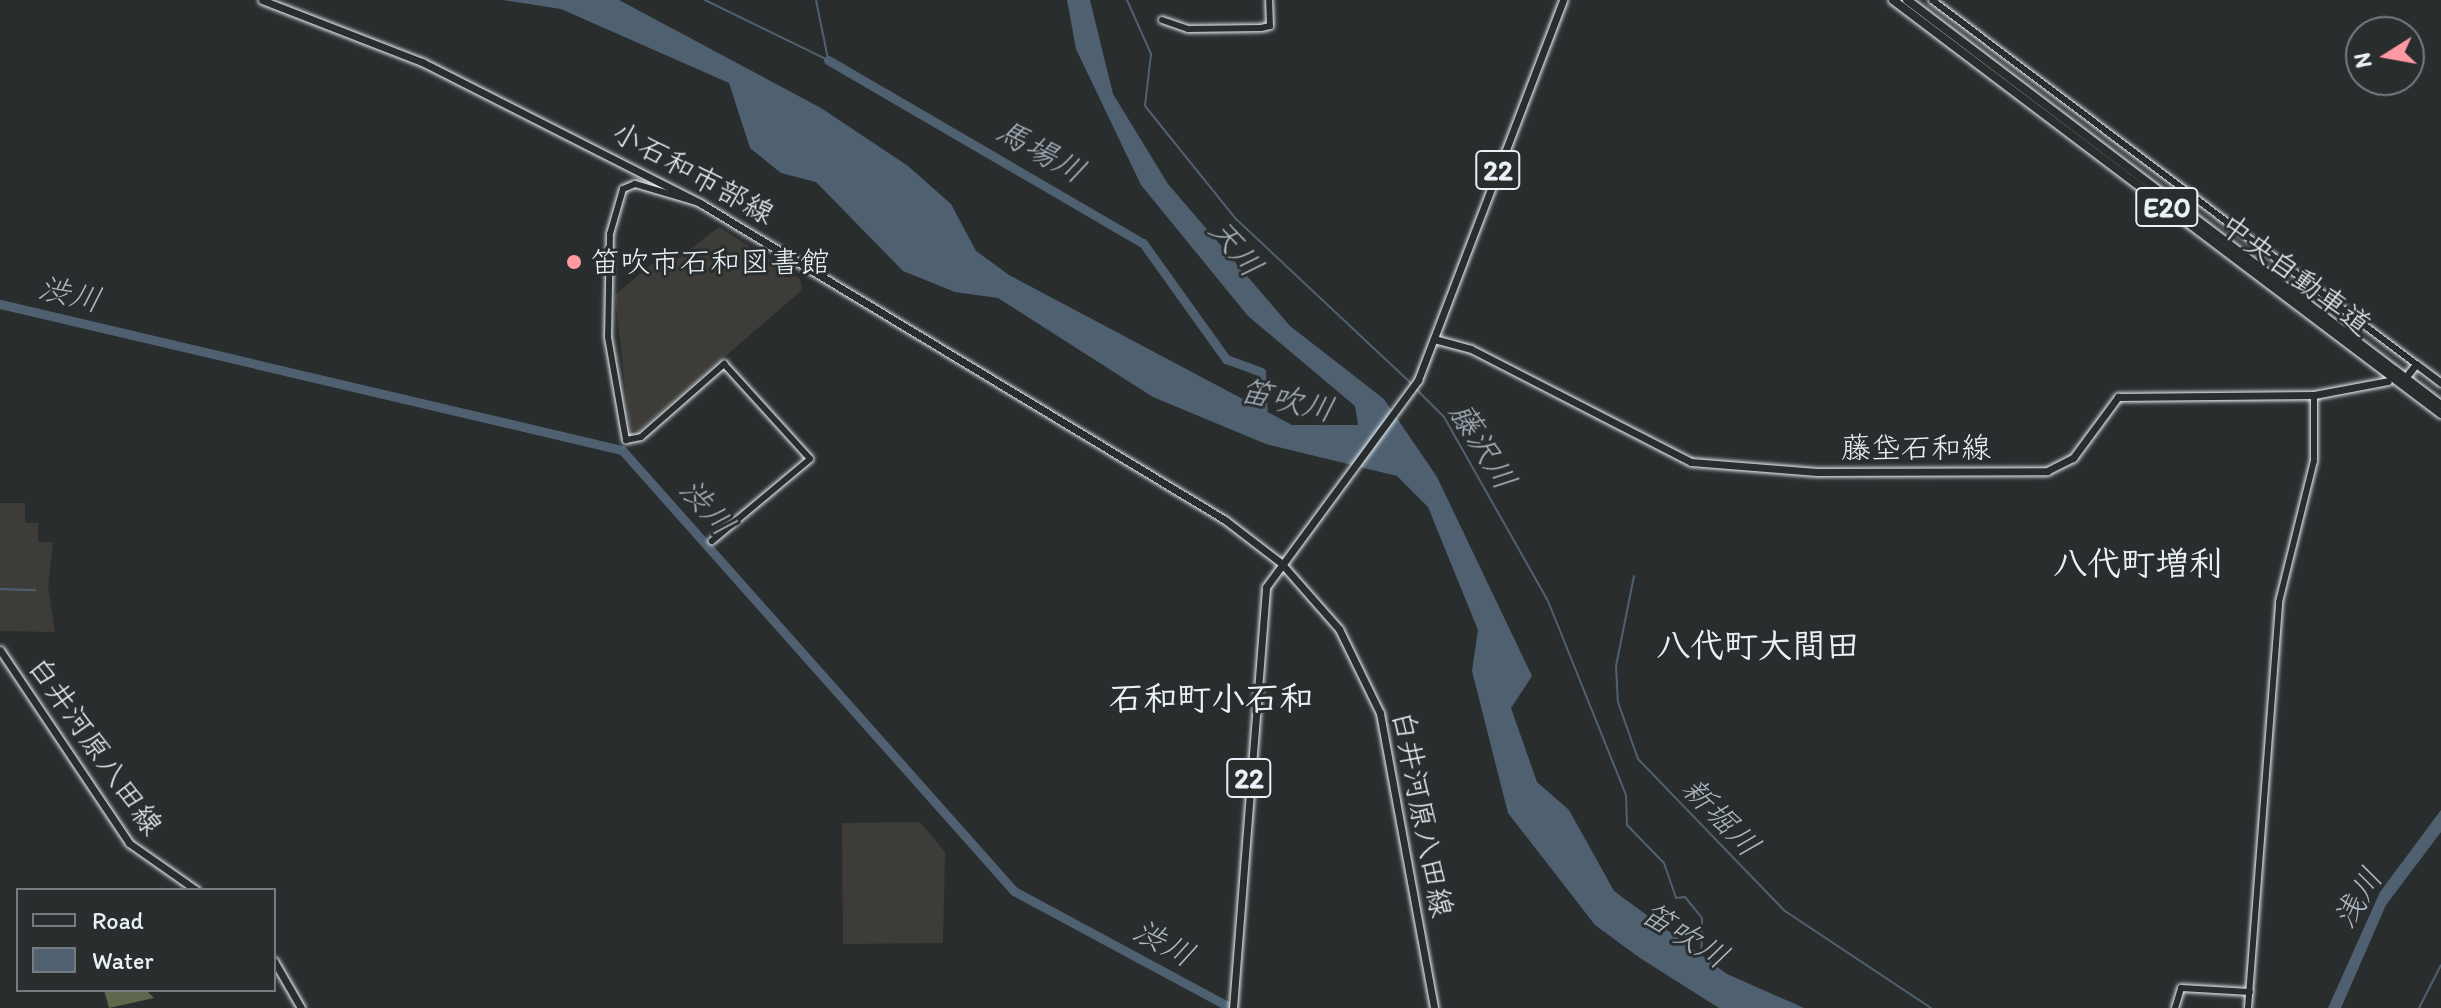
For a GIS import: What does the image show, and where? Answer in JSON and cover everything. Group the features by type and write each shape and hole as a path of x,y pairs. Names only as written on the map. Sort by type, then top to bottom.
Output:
{"highway":[{"name":"中央自動車道","path":"1893,0 2441,414"},
{"name":"中央自動車道","path":"1907,0 2441,405"}],"main road":[{"name":"小石和市部線","path":"262,0 422,62 700,203 1225,520 1283,560"},
{"name":"22","path":"1233,1008 1263,607 1283,560 1418,380 1563,0"},
{"name":"藤垈石和線","path":"1434,339 1471,349 1691,462 1758,468 2047,471 2073,458 2118,397 2314,395 2388,381"},
{"path":"2409,373 2416,364 2441,383"},
{"name":"白井河原八田線","path":"1283,560 1339,629 1375,699 1434,1008"},
{"name":"白井河原八田線","path":"0,650 129,843 193,888"},
{"path":"276,964 301,1008"}],"street":[{"path":"1162,20 1188,29 1261,28 1270,26 1269,0"},
{"path":"1932,0 2416,364"},
{"path":"700,203 635,184 623,189 610,234 608,337 626,440 641,437 724,364 810,459 712,541"},
{"path":"2248,1008 2279,602 2314,461 2314,395"},
{"path":"2175,1008 2181,988 2250,992"}],"shaded area":[{"path":"719,227 800,279 802,290 639,431 630,430 615,295 666,252 675,261"},
{"path":"0,503 25,503 25,523 38,523 38,542 53,542 48,587 55,632 0,631"},
{"path":"920,822 945,852 943,943 843,944 842,823"}],"green space":[{"path":"105,992 148,992 154,998 109,1008"}],"water":[{"path":"503,0 619,0 821,108 908,166 951,204 976,251 1009,275 1292,425 1358,425 1355,406 1248,316 1141,185 1076,49 1067,0 1090,0 1113,94 1168,184 1290,326 1384,399 1437,477 1532,676 1511,708 1537,782 1569,810 1614,891 1727,974 1804,1008 1719,1008 1640,958 1595,925 1508,813 1472,671 1478,630 1428,507 1397,476 1266,444 1153,397 998,298 955,292 903,271 816,182 781,173 750,148 729,83 561,9"},
{"path":"2441,810 2441,832 2386,905 2341,1008 2328,1008 2380,892"}],"waterway":[{"name":"馬場川","path":"705,0 828,60"},
{"path":"816,0 828,59"},
{"name":"藤沢川","path":"1127,0 1151,54 1145,106 1235,218 1412,384"},
{"name":"馬場川","path":"828,60 1143,243 1226,359 1261,372 1263,420"},
{"name":"渋川","path":"0,304 622,450 1014,891 1231,1008"},
{"name":"藤沢川","path":"1416,389 1444,417 1548,601 1626,795 1627,825 1664,863 1676,898 1685,897 1702,918 1701,957"},
{"name":"新堀川","path":"1634,576 1616,666 1618,702 1638,759 1785,911 1931,1008"},
{"path":"0,589 35,590"},
{"path":"2419,1008 2441,965"}],"place":[{"name":"笛吹市石和図書館","path":"574,262"}],"district":[{"name":"八代町増利","path":"2138,564"},
{"name":"八代町大間田","path":"1758,646"},
{"name":"石和町小石和","path":"1211,699"}],"water label":[{"name":"天川","path":"1236,248"},
{"name":"笛吹川","path":"1287,400"},
{"name":"浅川","path":"2358,898"},
{"name":"笛吹川","path":"1685,935"}]}
